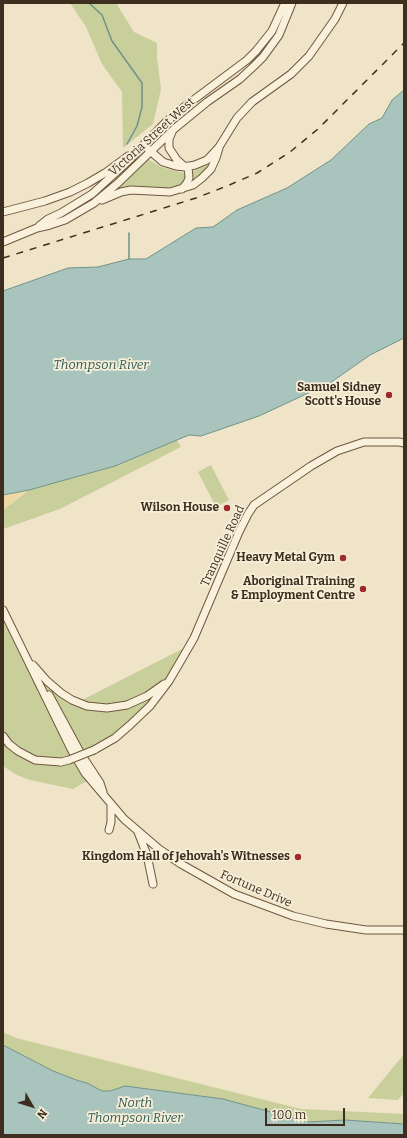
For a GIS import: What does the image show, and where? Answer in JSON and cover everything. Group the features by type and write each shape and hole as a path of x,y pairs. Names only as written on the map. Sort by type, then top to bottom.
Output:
{"main road":[{"name":"Victoria Street West","path":"37,228 92,194 184,107 234,71 256,51 272,31 285,3"},
{"name":"Victoria Street West","path":"3,242 37,228 65,220 94,203 118,183 174,129 207,102 240,79 259,62 279,35 292,3"},
{"path":"94,203 126,191 142,190 162,193 182,190 193,185 206,174 237,118 252,102 292,74 309,56 343,3"},
{"path":"174,129 169,139 169,148 176,160 186,166 189,178 182,190"},
{"path":"3,212 45,201 88,183 105,173 143,145 163,162 170,165 186,166 207,160 220,148"},
{"name":"Victoria Street West","path":"3,238 13,237"},
{"name":"Tranquille Road","path":"3,736 9,744 18,751 35,760 61,762 94,750 115,738 130,726 150,706 169,680 194,638 239,532 254,505 304,470 337,451 364,442 404,443"},
{"name":"Fortune Drive","path":"3,610 35,676 54,704 81,754 100,783 104,796 124,819 138,832 181,864 203,878 234,894 265,906 293,916 335,926 366,930 404,930"},
{"path":"24,655 52,686 72,700 87,706 106,708 127,705 147,696 169,680"},
{"path":"109,830 112,822 111,804"},
{"path":"138,832 147,855 153,884"}],"green space":[{"path":"70,3 116,3 134,32 157,43 157,57 161,89 153,124 123,148 122,92 102,64 86,27"},
{"path":"148,159 161,167 184,173 186,178 185,182 179,187 169,190 142,187 118,189"},
{"path":"210,164 200,176 191,181 193,171"},
{"path":"177,440 181,447 60,509 3,529 3,510 29,490 115,466"},
{"path":"211,465 229,500 216,507 198,472"},
{"path":"3,617 70,756 46,759 27,754 10,741 3,733"},
{"path":"186,647 166,680 150,691 131,701 113,705 95,705 80,701"},
{"path":"40,678 63,697 107,711 156,693 131,722 104,741 84,751"},
{"path":"3,739 35,762 73,761 87,781 73,789 30,780 17,775 3,766"},
{"path":"3,1032 16,1038 301,1109 404,1114 404,1124 345,1120 308,1122 223,1099 125,1086 110,1091 102,1091 87,1083 53,1071 3,1045"},
{"path":"404,1054 404,1093 398,1100 368,1098"}],"sand":[{"path":"29,490 3,510 3,495"}],"water":[{"name":"Thompson River","path":"404,90 404,338 370,355 330,383 259,416 201,436 189,435 115,466 29,490 3,495 3,291 68,268 98,267 129,259 146,259 196,228 213,227 237,210 287,188 331,160 369,124 382,118 392,100"},
{"name":"North Thompson River","path":"3,1045 53,1071 87,1083 102,1091 110,1091 125,1086 223,1099 308,1122 345,1120 404,1124 404,1135 3,1135"}],"waterway":[{"path":"89,3 102,15 112,41 142,83 142,107 137,126 127,144"},
{"path":"129,233 129,259"}],"railway":[{"path":"3,258 196,198 257,173 290,152 318,129 404,43"}],"place":[{"name":"Samuel Sidney Scott's House","path":"389,395"},
{"name":"Wilson House","path":"227,508"},
{"name":"Heavy Metal Gym","path":"343,558"},
{"name":"Aboriginal Training & Employment Centre","path":"363,589"},
{"name":"Kingdom Hall of Jehovah's Witnesses","path":"298,857"}]}
